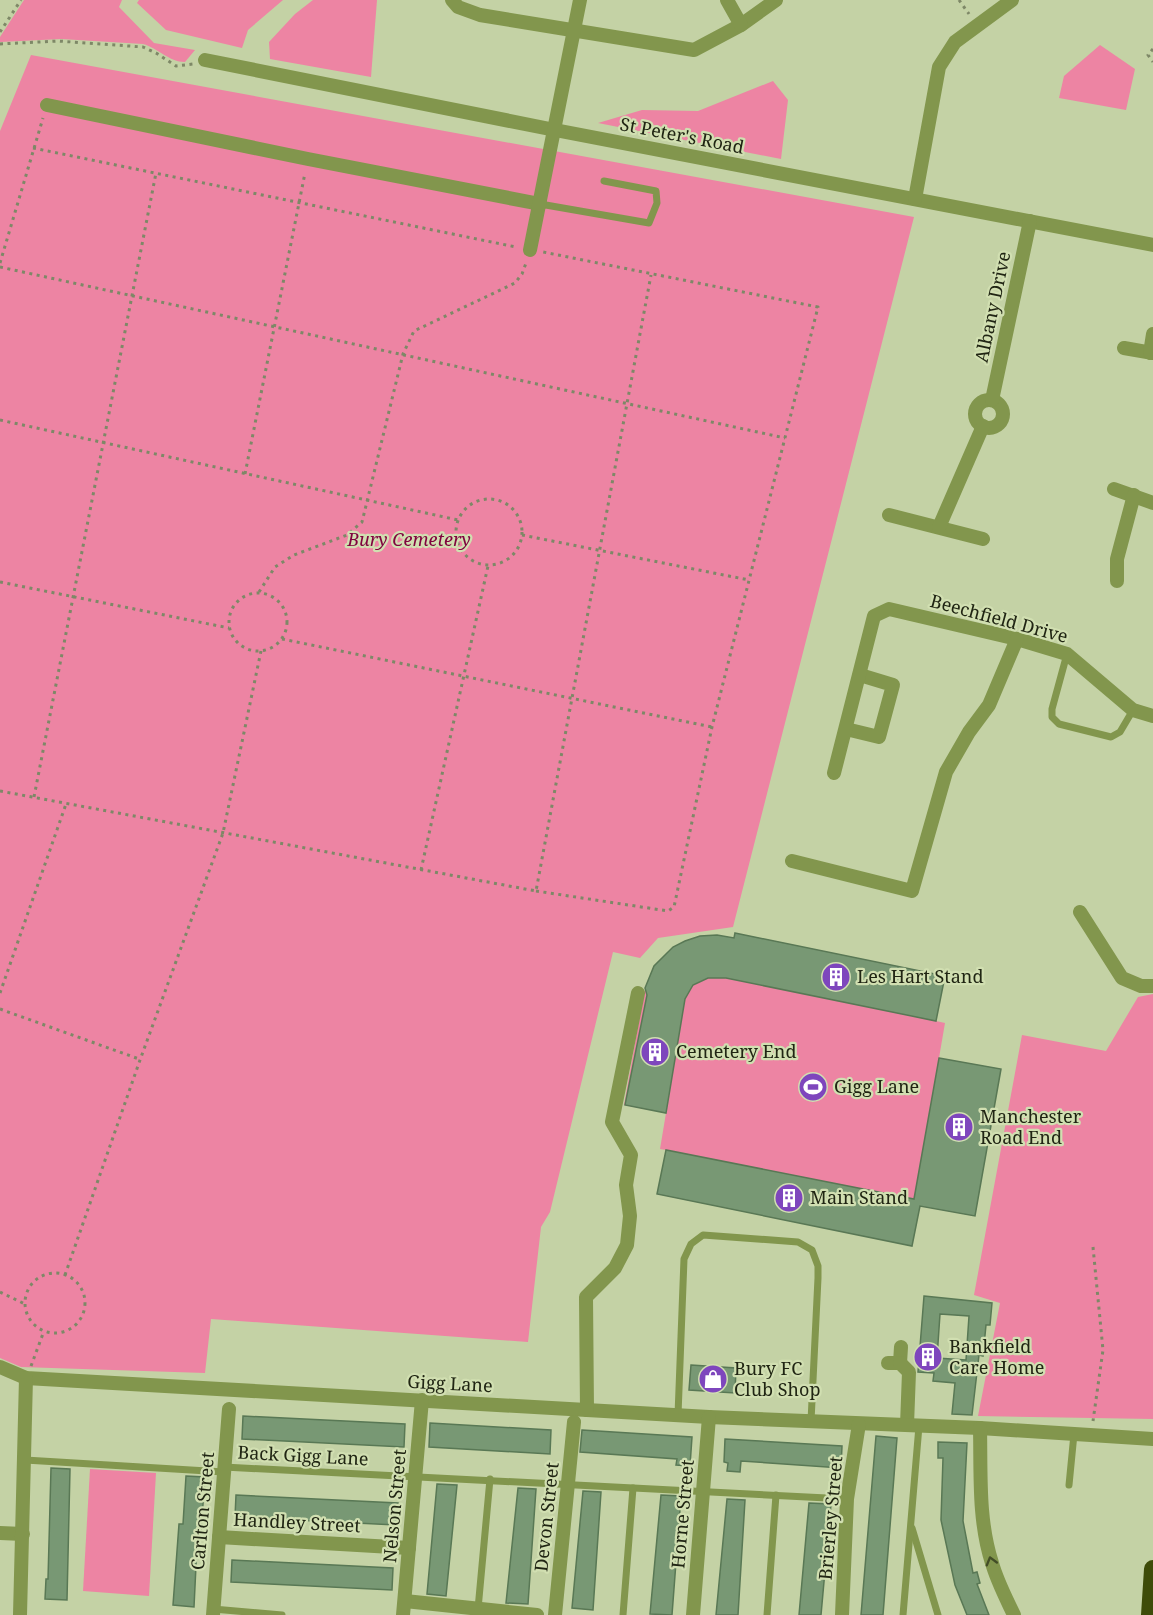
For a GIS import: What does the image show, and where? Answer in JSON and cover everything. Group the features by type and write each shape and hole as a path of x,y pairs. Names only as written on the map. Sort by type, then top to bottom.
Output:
{"highway":[{"path":"1150,1615 1153,1569"}],"street":[{"path":"452,0 458,8 480,15 694,50 741,24 776,0"},
{"path":"530,250 580,0"},
{"path":"728,0 741,24"},
{"path":"915,199 939,67 955,42 1012,0"},
{"name":"St Peter's Road","path":"205,60 1153,245"},
{"path":"48,105 540,204"},
{"name":"Albany Drive","path":"992,400 1030,221"},
{"path":"1124,348 1151,353 1153,334"},
{"name":"Albany Drive","path":"992,400 1001,406 1003,416 999,424 983,426 976,418 976,409 981,402 992,400"},
{"name":"Albany Drive","path":"939,527 983,426"},
{"path":"1114,489 1153,503"},
{"path":"1117,580 1117,559 1134,495"},
{"path":"889,515 983,539"},
{"name":"Beechfield Drive","path":"860,675 874,616 889,609 1017,639 1067,654 1133,710 1153,716"},
{"path":"792,861 912,891 946,772 969,732 989,705 1017,639"},
{"path":"834,774 860,675 893,685 879,736 846,729"},
{"path":"1080,912 1122,978 1141,986 1153,986"},
{"path":"587,1410 586,1297 615,1268 627,1245 630,1216 626,1185 632,1155 612,1122 638,993"},
{"path":"901,1347 894,1363 909,1372 913,1425"},
{"name":"Gigg Lane","path":"0,1367 26,1378 710,1417 980,1428 1153,1439"},
{"path":"20,1615 26,1378"},
{"name":"Nelson Street","path":"404,1608 422,1400"},
{"name":"Carlton Street","path":"213,1612 229,1409"},
{"name":"Horne Street","path":"693,1615 710,1417"},
{"name":"Devon Street","path":"555,1615 574,1422"},
{"name":"Brierley Street","path":"842,1615 847,1499 858,1424"},
{"path":"980,1428 982,1513 986,1541 995,1573 1014,1615"},
{"path":"0,1533 23,1534"},
{"name":"Handley Street","path":"219,1537 410,1548"},
{"path":"404,1608 537,1615"}],"lane":[{"path":"540,204 649,223 657,203 656,191 604,182"},
{"path":"1067,654 1052,709 1052,717 1059,724 1111,737 1120,732 1133,710"},
{"path":"678,1415 684,1259 690,1245 703,1235 798,1242 812,1250 818,1266 818,1278 811,1422"},
{"path":"903,1615 911,1525 913,1425"},
{"path":"1069,1485 1074,1434"},
{"name":"Back Gigg Lane","path":"25,1460 224,1470 490,1479 847,1499"},
{"path":"478,1612 490,1479"},
{"path":"624,1615 633,1488"},
{"path":"767,1615 776,1495"},
{"path":"911,1525 938,1615"},
{"path":"213,1612 282,1615"}],"path":[{"path":"0,32 21,0"},
{"path":"0,44 58,41 143,47 156,52 176,66 185,66 205,60"},
{"path":"1153,49 1148,55 1153,62"},
{"path":"48,105 33,148 0,265 785,438"},
{"path":"0,790 536,891 668,911 674,907 712,727 819,307 651,275 33,148"},
{"path":"245,474 308,159"},
{"path":"34,797 156,173"},
{"path":"259,592 275,567 294,555 347,535 362,522 403,354 414,332 515,283 522,274 530,250"},
{"path":"536,891 651,275"},
{"path":"0,420 458,520"},
{"path":"480,499 498,499 514,510 522,526 522,535 519,547 512,556 488,566 473,561 464,554 455,534 461,513 470,504 480,499"},
{"path":"522,535 749,580"},
{"path":"422,870 488,566"},
{"path":"0,582 230,628"},
{"path":"259,592 280,602 285,610 287,622 282,639 274,646 261,651 249,650 235,641 228,618 233,606 240,598 259,592"},
{"path":"282,639 712,727"},
{"path":"65,1275 223,833 261,651"},
{"path":"0,993 66,804"},
{"path":"0,1009 140,1060"},
{"path":"1091,1435 1103,1350 1093,1247"},
{"path":"48,1274 65,1275 74,1280 81,1288 85,1298 85,1309 75,1326 56,1334 35,1326 25,1304 27,1293 38,1279 48,1274"},
{"path":"0,1292 25,1304"},
{"path":"26,1378 44,1331"}],"green space":[{"path":"24,0 122,0 119,7 154,43 195,50 185,62 174,60 143,44 61,39 0,42 0,37"},
{"path":"139,0 283,0 248,30 242,48 166,30 137,3"},
{"path":"313,0 377,0 371,77 270,59 269,42 295,14"},
{"path":"1100,45 1135,69 1126,110 1059,98 1064,76"},
{"name":"Bury Cemetery","path":"31,55 914,217 733,927 658,938 640,958 613,952 550,1212 541,1227 528,1342 211,1319 205,1373 21,1367 0,1358 0,131"},
{"path":"773,81 788,100 781,159 598,123 642,110 698,111"},
{"name":"Gigg Lane","path":"735,933 945,976 936,1021 945,1023 939,1058 1001,1069 975,1216 920,1206 912,1246 657,1194 666,1150 660,1149 666,1113 624,1105 644,993 654,966 673,947 717,935 734,938"},
{"path":"1153,994 1153,1419 978,1416 1000,1303 974,1295 1022,1035 1106,1051 1138,997"},
{"path":"90,1469 156,1473 149,1596 83,1591"}],"building":[{"path":"735,933 945,976 936,1021 726,978 708,978 693,985 685,999 666,1113 625,1105 647,995 645,988 654,966 673,947 685,941 700,936 717,935 734,938"},
{"path":"939,1058 1001,1069 975,1216 920,1206 912,1246 657,1194 666,1150 914,1199"},
{"name":"Bankfield Care Home","path":"924,1296 992,1303 990,1325 986,1325 983,1356 979,1355 972,1415 952,1414 955,1383 933,1381 934,1373 918,1372","holes":["940,1314 969,1316 966,1360 937,1358"]},
{"name":"Bury FC Club Shop","path":"691,1365 736,1368 735,1393 689,1390"},
{"path":"243,1416 405,1424 404,1447 242,1439"},
{"path":"430,1423 551,1430 550,1454 429,1447"},
{"path":"582,1430 692,1437 690,1466 676,1465 677,1459 580,1452"},
{"path":"876,1436 897,1438 883,1615 861,1615"},
{"path":"725,1439 842,1446 841,1468 741,1461 740,1472 727,1471 728,1463 724,1462"},
{"path":"938,1442 967,1443 963,1521 973,1573 977,1572 980,1583 977,1584 989,1615 967,1615 955,1585 941,1520 943,1458 938,1458"},
{"path":"51,1468 70,1469 67,1600 45,1599 46,1579 48,1579"},
{"path":"186,1476 205,1477 200,1545 197,1545 194,1607 173,1605 179,1524 183,1524"},
{"path":"437,1484 457,1485 446,1596 427,1594"},
{"path":"518,1488 536,1489 528,1604 506,1603"},
{"path":"583,1491 601,1492 593,1610 572,1608"},
{"path":"236,1495 398,1503 396,1525 235,1517"},
{"path":"661,1495 681,1496 672,1615 650,1614"},
{"path":"727,1499 745,1500 738,1615 716,1615"},
{"path":"809,1503 831,1504 821,1615 799,1615"},
{"path":"232,1560 393,1568 392,1590 231,1582"}],"place":[{"name":"Les Hart Stand","path":"836,977"},
{"name":"Cemetery End","path":"655,1052"},
{"name":"Gigg Lane","path":"813,1087"},
{"name":"Manchester Road End","path":"959,1127"},
{"name":"Main Stand","path":"789,1198"},
{"name":"Bankfield Care Home","path":"928,1357"},
{"name":"Bury FC Club Shop","path":"713,1379"}]}
